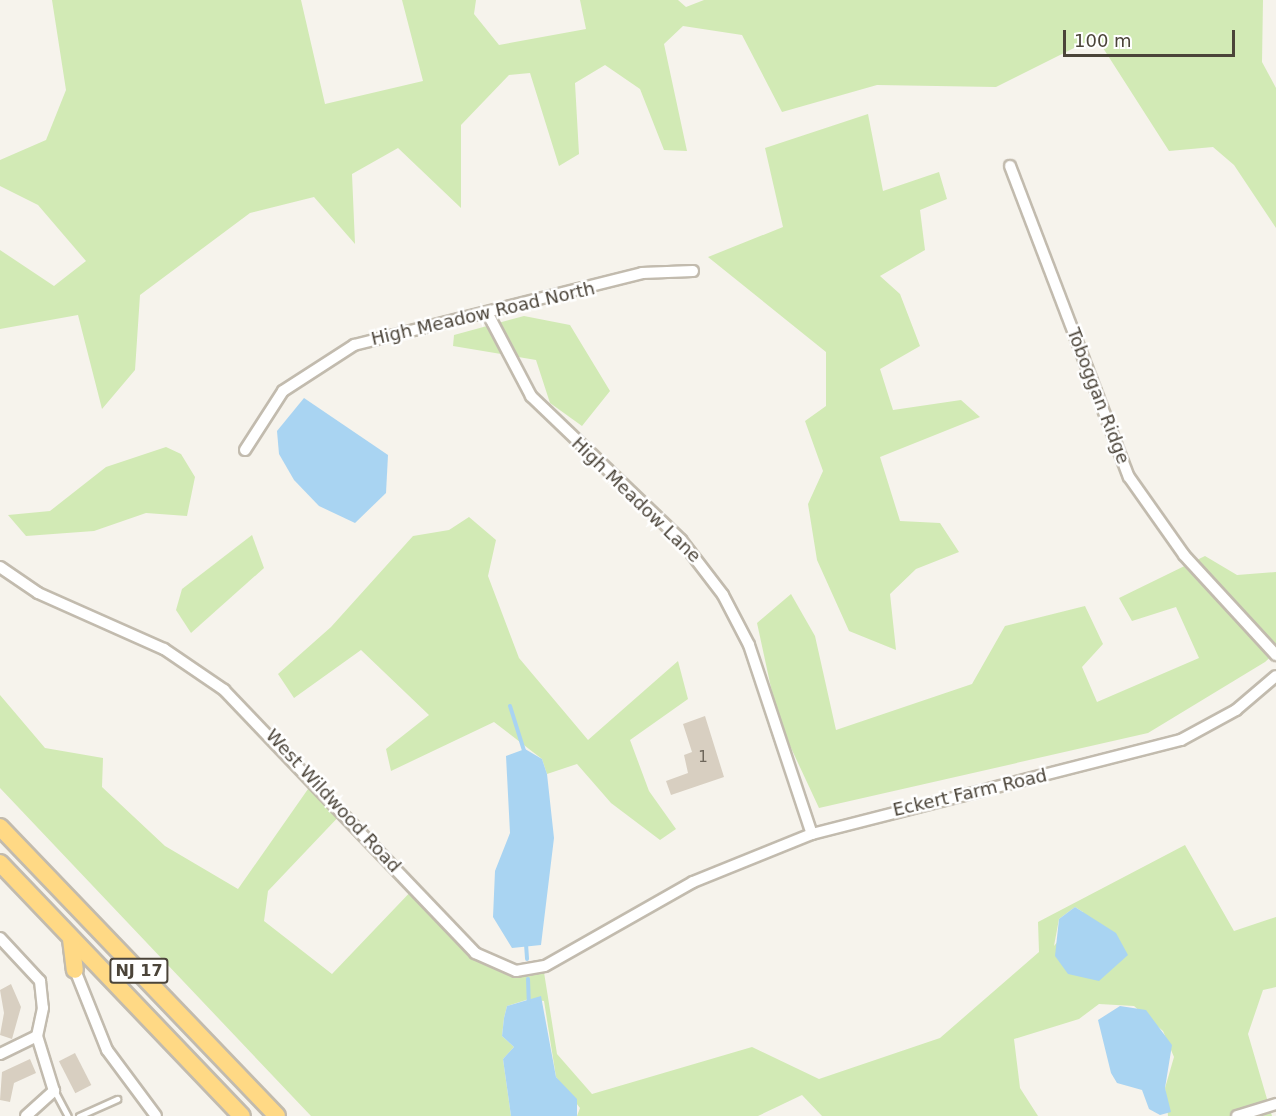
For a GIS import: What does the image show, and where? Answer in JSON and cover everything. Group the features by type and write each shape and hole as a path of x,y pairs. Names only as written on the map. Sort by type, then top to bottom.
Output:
{"highway":[{"name":"NJ 17","path":"0,826 277,1116"},
{"name":"NJ 17","path":"0,863 243,1116"},
{"path":"71,939 75,970"}],"street":[{"name":"Toboggan Ridge","path":"1010,166 1129,477 1184,555 1276,655"},
{"name":"High Meadow Road North","path":"245,450 276,399 333,355 391,332 488,314 642,273 693,271"},
{"name":"High Meadow Lane","path":"488,314 531,396 681,540 723,595 748,645 812,834"},
{"name":"West Wildwood Road","path":"0,567 47,597 164,649 224,690 488,963 516,971 545,966 657,902"},
{"name":"Eckert Farm Road","path":"657,902 812,834 1157,749 1209,726 1276,675"},
{"path":"0,938 40,981 43,1008 37,1036 54,1091 26,1116"},
{"path":"75,970 107,1050 156,1116"},
{"path":"0,1054 37,1036"},
{"path":"1237,1116 1276,1104"}],"lane":[{"path":"54,1091 69,1116"},
{"path":"79,1116 117,1099"}],"green space":[{"path":"52,0 301,0 325,104 423,81 402,0 476,0 474,14 499,45 586,29 580,0 678,0 686,7 704,0 1263,0 1262,62 1276,88 1276,228 1234,165 1213,147 1169,151 1096,37 996,87 877,85 782,112 742,35 683,26 664,44 687,151 664,150 640,89 605,65 575,83 579,154 559,166 530,73 509,75 461,125 461,208 398,148 352,174 355,244 314,197 250,213 140,295 135,370 102,409 78,315 0,329 0,250 54,286 86,261 38,205 0,186 0,160 46,140 66,90"},
{"path":"868,114 883,191 939,172 947,199 920,210 925,250 880,276 900,294 920,346 880,369 893,410 961,400 980,417 880,457 900,521 940,523 959,552 916,569 890,594 896,650 849,631 817,560 808,504 823,471 805,421 826,406 826,352 708,257 783,227 765,148"},
{"path":"524,316 570,325 610,391 582,426 550,403 536,360 453,346 454,335"},
{"path":"166,447 181,454 195,477 187,516 146,513 94,531 26,536 8,515 50,511 106,467"},
{"path":"469,517 496,540 488,576 519,658 588,740 678,661 688,699 630,740 649,791 676,829 660,840 611,803 577,764 547,774 542,759 494,722 391,771 386,749 429,715 361,650 294,698 278,674 331,627 413,536 449,530"},
{"path":"252,535 264,568 191,633 176,610 182,589"},
{"path":"1205,556 1237,575 1276,572 1276,652 1265,662 1148,733 819,808 778,720 757,623 791,594 815,636 836,730 972,684 1005,626 1085,606 1103,644 1082,667 1097,702 1199,658 1176,607 1132,621 1119,598"},
{"path":"0,695 45,748 103,758 102,787 165,846 238,889 315,779 344,811 268,891 264,921 332,974 417,885 496,965 543,966 557,1054 592,1094 752,1047 819,1079 940,1038 1039,952 1038,922 1185,845 1234,931 1276,917 1276,987 1263,990 1248,1034 1272,1116 1168,1116 1165,1088 1174,1057 1163,1031 1134,1006 1099,1004 1079,1019 1014,1039 1020,1088 1038,1116 822,1116 802,1095 758,1116 577,1116 580,1108 556,1077 544,1001 529,999 507,1006 504,1018 502,1036 514,1047 503,1059 511,1116 311,1116 0,788","holes":["1075,907 1083,912 1054,946 1059,919"]}],"water":[{"path":"304,398 388,455 386,493 355,523 319,506 294,480 279,454 277,431"},
{"path":"525,749 542,759 547,774 554,838 541,945 512,948 493,917 495,871 510,833 506,756"},
{"path":"1075,907 1116,933 1128,955 1099,981 1068,974 1055,956 1059,919"},
{"path":"541,996 556,1077 577,1099 577,1116 511,1116 503,1059 514,1047 502,1036 507,1006"},
{"path":"1120,1006 1146,1010 1172,1045 1165,1088 1171,1112 1160,1115 1149,1109 1142,1090 1117,1083 1111,1073 1098,1020"}],"building":[{"path":"705,716 724,777 671,795 666,781 688,773 684,755 692,752 683,724"},
{"path":"11,984 21,1007 12,1039 0,1035 4,1013 0,990"},
{"path":"75,1053 91,1085 75,1093 59,1061"},
{"path":"30,1059 36,1073 14,1083 10,1102 0,1100 2,1072"}],"waterway":[{"path":"510,706 525,754"},
{"path":"526,944 527,959"},
{"path":"528,979 529,1003"}]}
